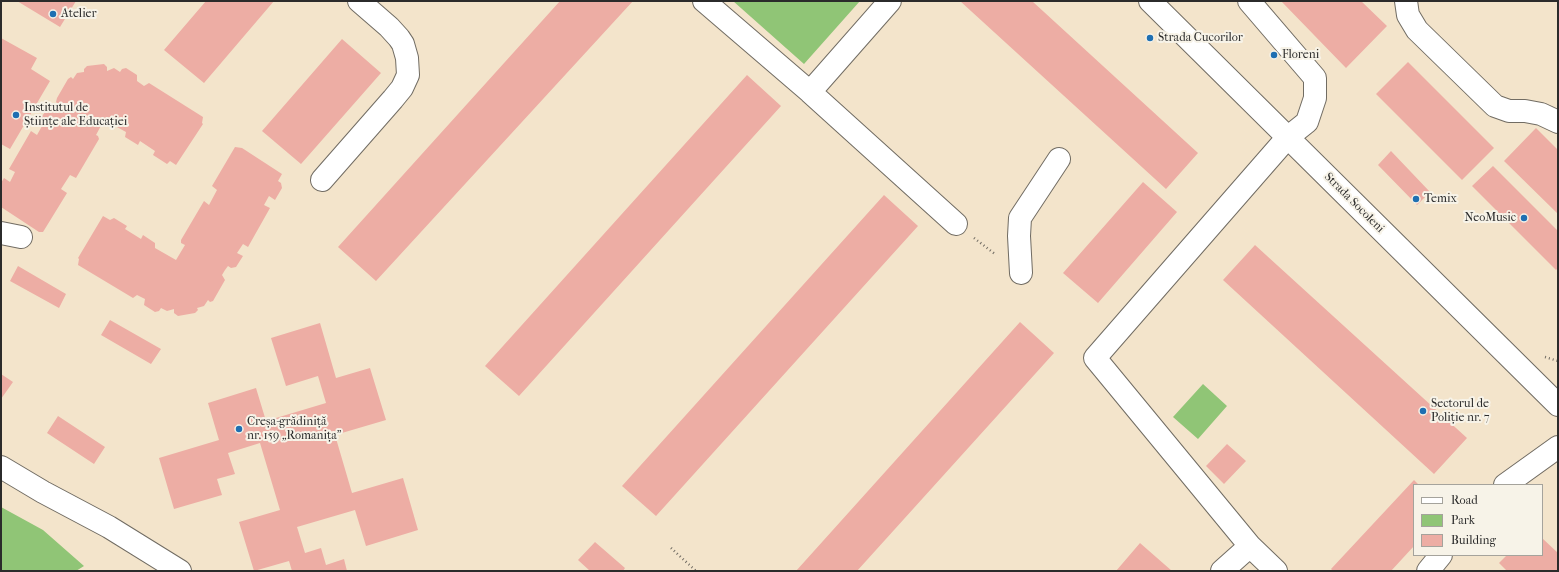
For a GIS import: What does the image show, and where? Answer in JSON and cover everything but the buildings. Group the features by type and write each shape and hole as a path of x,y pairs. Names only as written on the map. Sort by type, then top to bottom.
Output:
{"main road":[{"path":"322,180 393,99 402,88 408,75 407,58 403,44 389,27 359,1"},
{"path":"704,1 810,92 956,224"},
{"path":"810,92 890,1"},
{"name":"Strada Socoleni","path":"1150,1 1287,138 1557,402"},
{"path":"1249,1 1315,78 1315,98 1307,122 1287,138 1095,358 1250,546 1276,571"},
{"path":"1406,1 1408,15 1417,30 1495,106 1509,111 1525,111 1541,114 1558,122"},
{"path":"1021,273 1020,218 1059,159"},
{"path":"1505,484 1558,447"},
{"path":"1,467 43,492 109,527 180,571"},
{"path":"1222,571 1250,546"},
{"path":"1428,571 1440,556"}],"path":[{"path":"956,224 1021,273"},
{"path":"671,548 696,571"}],"green space":[{"path":"733,1 860,1 804,64"},
{"path":"1203,384 1227,406 1198,439 1173,417"},
{"path":"1,507 43,530 84,566 76,571 1,571"}],"place":[{"name":"Atelier","path":"53,14"},
{"name":"Strada Cucorilor","path":"1150,38"},
{"name":"Floreni","path":"1274,55"},
{"name":"Institutul de Științe ale Educației","path":"16,115"},
{"name":"Temix","path":"1416,199"},
{"name":"NeoMusic","path":"1524,218"},
{"name":"Sectorul de Poliție nr. 7","path":"1423,411"},
{"name":"Creșa-grădiniță nr. 159 „Romanița”","path":"239,429"}]}
